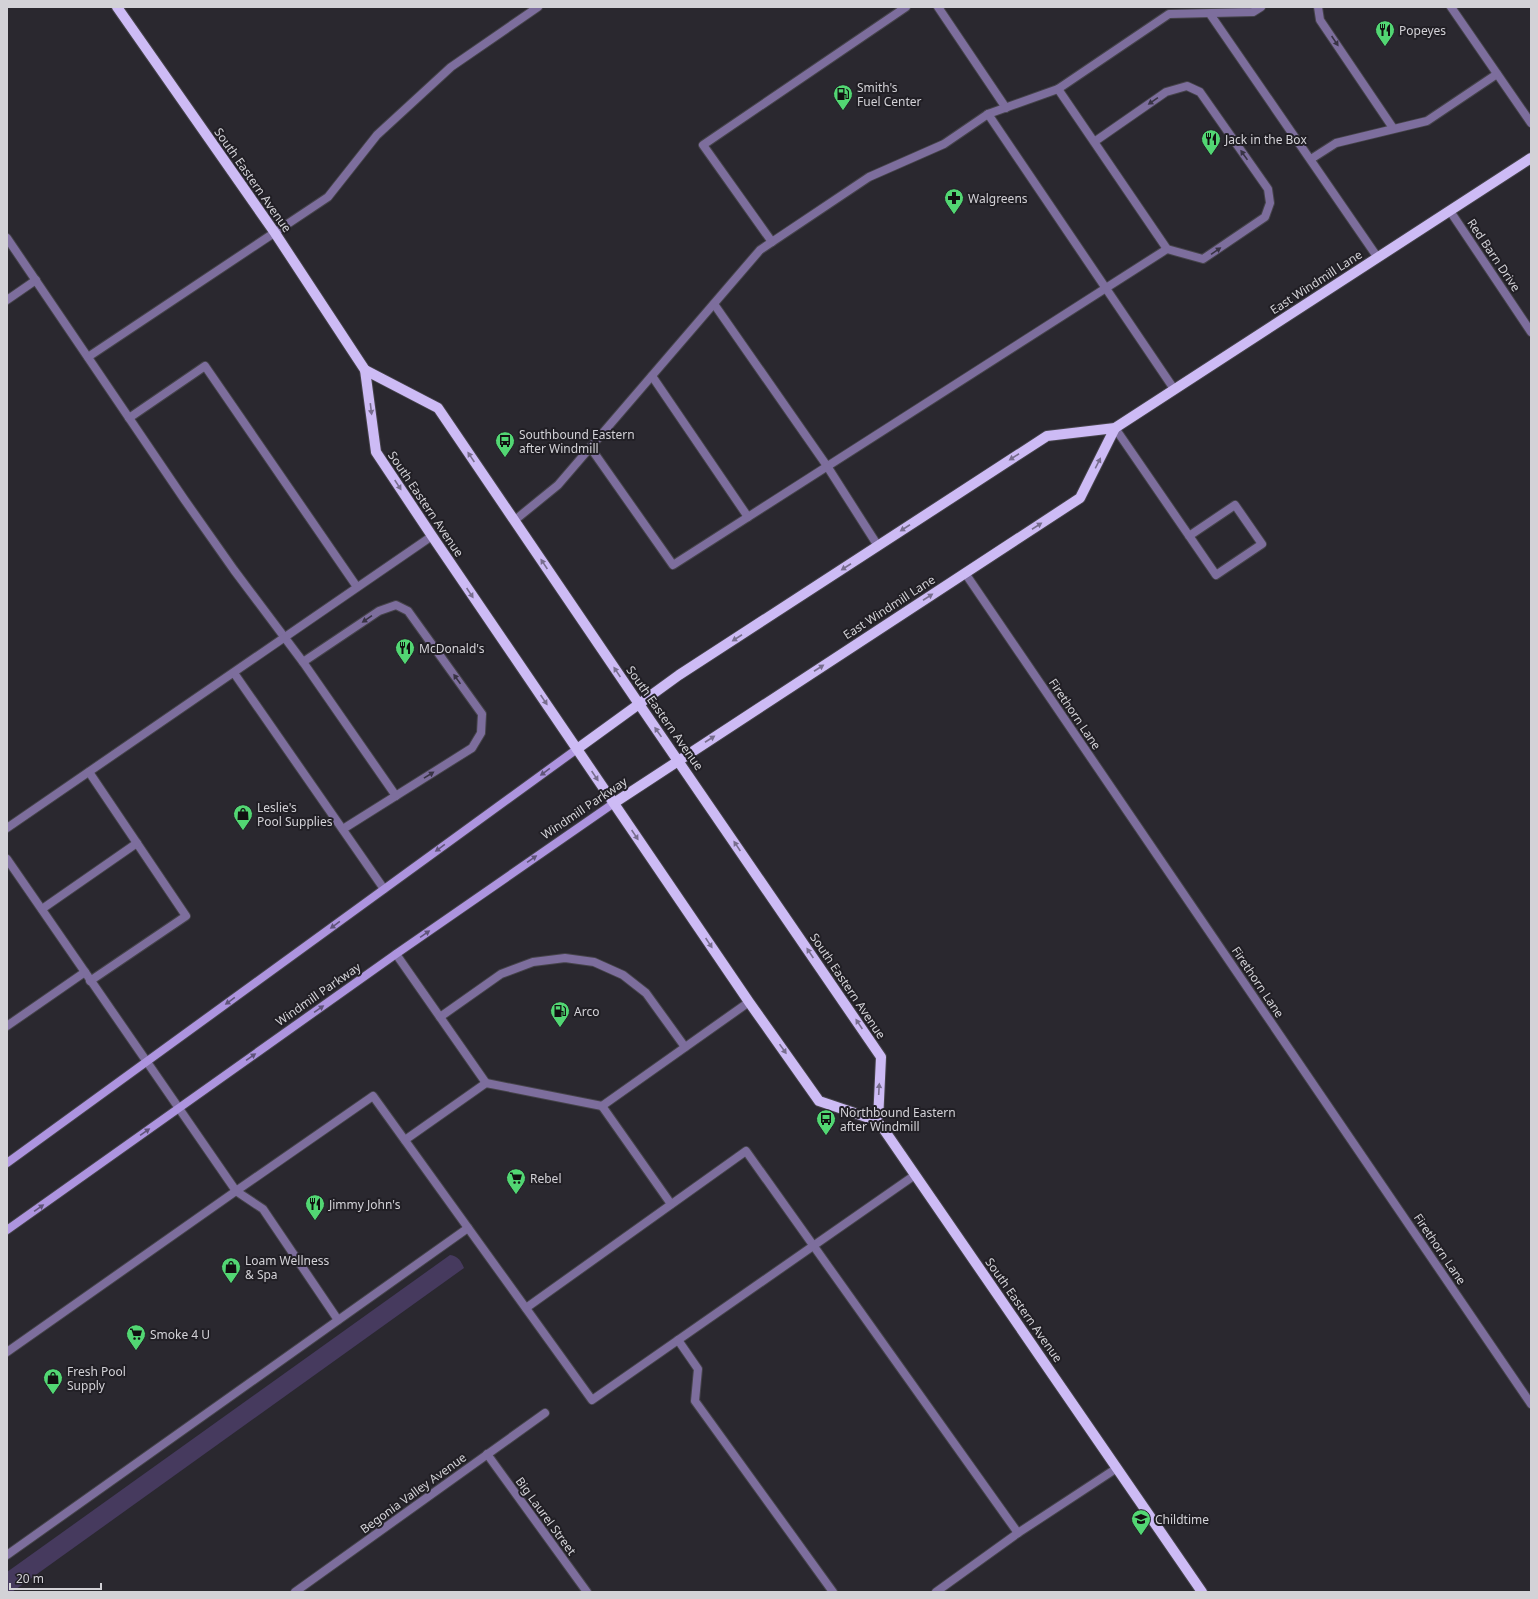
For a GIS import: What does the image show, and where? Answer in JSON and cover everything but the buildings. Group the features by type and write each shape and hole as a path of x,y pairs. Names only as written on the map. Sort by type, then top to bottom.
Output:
{"main road":[{"name":"South Eastern Avenue","path":"117,7 275,232 365,370 376,452 749,1002 819,1100 878,1121 1202,1592"},
{"name":"East Windmill Lane","path":"577,749 679,675 1046,436 1115,428 1531,158"},
{"name":"South Eastern Avenue","path":"365,370 438,408 515,520 639,704 881,1056 878,1121"},
{"name":"East Windmill Lane","path":"646,782 1080,498 1115,428"},
{"path":"7,1163 147,1063 577,749"},
{"name":"Windmill Parkway","path":"7,1230 396,954 646,782"}],"street":[{"path":"88,357 328,197 377,135 451,67 538,7"},
{"path":"772,242 703,145 906,7"},
{"path":"938,7 1006,108"},
{"path":"515,520 558,485 760,250 869,177 944,144 988,114 1058,89 1169,14 1253,12 1261,7"},
{"path":"1318,7 1320,20 1393,128"},
{"path":"1451,7 1531,123"},
{"path":"1210,14 1378,258"},
{"path":"1311,159 1336,143 1427,121 1497,74"},
{"path":"1058,89 1094,142 1167,249 1203,260 1265,217 1270,204 1268,188 1200,92 1187,86 1166,92 1094,142"},
{"path":"988,114 1174,389"},
{"name":"Red Barn Drive","path":"1450,211 1531,332"},
{"path":"7,238 212,538 303,662 396,796"},
{"path":"590,447 673,565 1167,249"},
{"path":"7,300 36,280"},
{"path":"714,304 827,466 878,546"},
{"path":"129,418 205,366 357,587"},
{"path":"652,376 748,517"},
{"path":"1115,428 1189,536 1216,575 1262,544 1235,505 1189,536"},
{"path":"7,828 432,536"},
{"name":"Firethorn Lane","path":"965,573 1531,1404"},
{"path":"303,662 379,611 396,605 408,611 482,714 480,733 472,748 343,829"},
{"path":"234,672 384,889"},
{"path":"89,772 186,916 90,981"},
{"path":"42,909 137,843"},
{"path":"7,859 236,1191 263,1209 338,1320"},
{"path":"396,954 486,1083 602,1106 671,1204"},
{"path":"440,1017 501,974 533,962 564,958 594,962 624,975 646,993 685,1047"},
{"path":"7,1026 85,972"},
{"path":"602,1106 749,1002"},
{"path":"405,1140 486,1083"},
{"path":"7,1352 373,1096 592,1400 915,1175"},
{"path":"526,1308 746,1151 812,1246 908,1377 1018,1533"},
{"path":"7,1555 468,1228"},
{"path":"678,1340 698,1369 695,1401 833,1592"},
{"name":"Begonia Valley Avenue","path":"295,1592 545,1412"},
{"name":"Big Laurel Street","path":"487,1454 586,1592"},
{"path":"936,1592 1018,1533 1117,1468"}],"shaded area":[{"path":"450,1255 459,1259 464,1268 12,1592 7,1592 7,1572"}],"place":[{"name":"Popeyes","path":"1385,47"},
{"name":"Smith's Fuel Center","path":"843,111"},
{"name":"Jack in the Box","path":"1211,156"},
{"name":"Walgreens","path":"954,215"},
{"name":"Southbound Eastern after Windmill","path":"505,458"},
{"name":"McDonald's","path":"405,665"},
{"name":"Leslie's Pool Supplies","path":"243,831"},
{"name":"Arco","path":"560,1028"},
{"name":"Northbound Eastern after Windmill","path":"826,1136"},
{"name":"Rebel","path":"516,1195"},
{"name":"Jimmy John's","path":"315,1221"},
{"name":"Loam Wellness & Spa","path":"231,1284"},
{"name":"Smoke 4 U","path":"136,1351"},
{"name":"Fresh Pool Supply","path":"53,1395"},
{"name":"Childtime","path":"1141,1536"}]}
